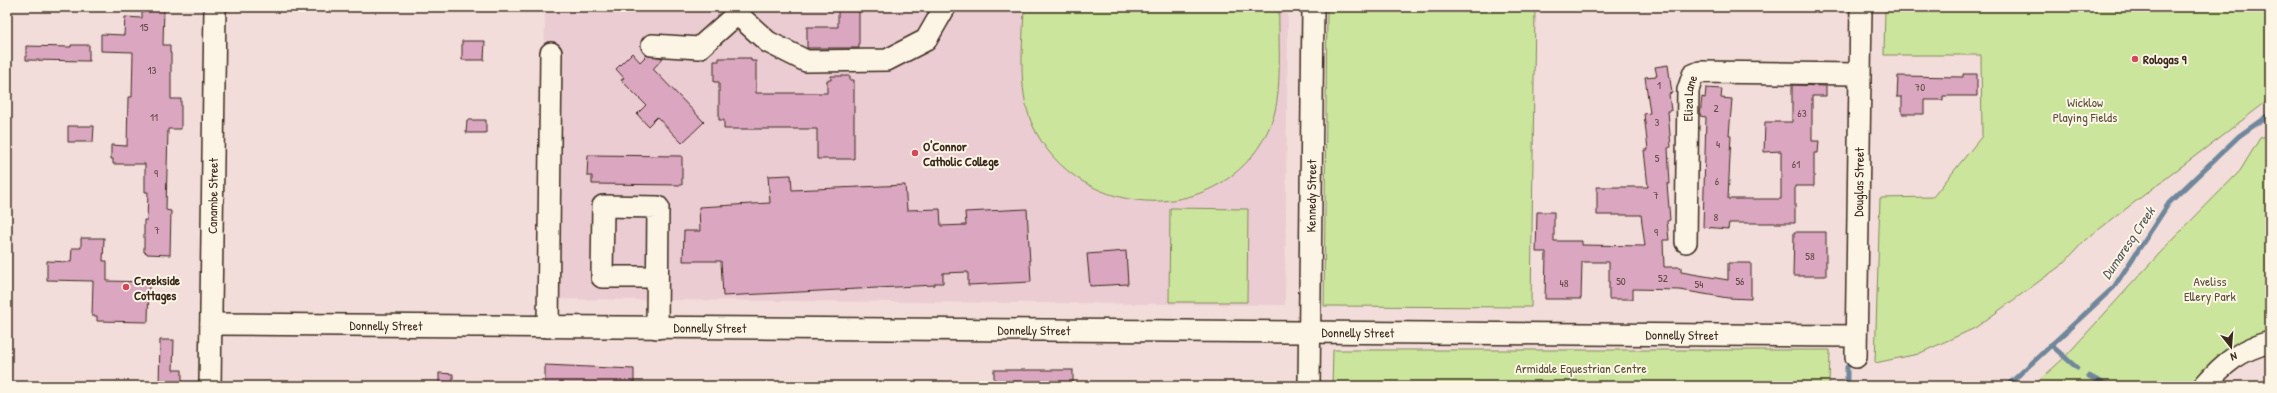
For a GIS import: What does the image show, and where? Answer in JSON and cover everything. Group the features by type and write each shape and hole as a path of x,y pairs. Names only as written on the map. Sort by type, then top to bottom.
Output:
{"street":[{"name":"Canambe Street","path":"210,386 215,7"},
{"path":"652,45 699,48 737,10 768,42 806,61 887,60 926,40 945,7"},
{"name":"Kennedy Street","path":"1309,386 1313,7"},
{"name":"Douglas Street","path":"1856,357 1861,7"},
{"path":"548,327 551,53"},
{"name":"Eliza Lane","path":"1686,242 1688,90 1693,75 1700,72 1859,74"},
{"path":"657,277 657,328"},
{"name":"Donnelly Street","path":"211,324 1856,336"},
{"path":"2204,386 2235,355 2252,347 2270,342"}],"shaded area":[{"name":"O'Connor Catholic College","path":"545,7 1288,7 1285,305 542,299"}],"green space":[{"path":"1024,7 1279,7 1279,81 1278,96 1272,121 1252,156 1224,181 1190,196 1154,201 1117,196 1083,182 1054,158 1032,124 1027,110 1024,96 1022,66"},
{"path":"1327,7 1535,7 1531,307 1324,306"},
{"name":"Wicklow Playing Fields","path":"1885,7 2270,7 2270,99 2085,240 2063,264 1975,328 1918,354 1875,363 1880,198 1933,197 1982,136 1981,55 1884,55"},
{"name":"Aveliss Ellery Park","path":"2270,135 2270,333 2258,335 2236,344 2216,360 2191,386 2033,386 2064,358 2170,242 2240,171 2260,138"},
{"path":"1170,208 1248,209 1247,302 1169,302"},
{"name":"Armidale Equestrian Centre","path":"1333,350 1830,350 1829,386 1332,386"}],"building":[{"path":"142,7 164,7 163,45 170,45 171,99 181,99 181,129 168,129 166,210 171,211 170,255 147,254 144,252 144,220 147,220 148,192 145,192 145,164 113,164 113,159 111,159 111,145 127,146 128,97 132,97 133,52 101,51 101,34 124,35 125,17 142,18"},
{"path":"838,7 859,7 859,48 807,48 807,27 838,27"},
{"path":"462,41 485,41 484,60 462,60"},
{"path":"71,45 89,45 89,61 26,60 26,46 71,47"},
{"path":"632,53 640,62 647,55 663,58 653,69 704,122 682,143 657,117 648,126 637,114 646,105 621,80 624,78 616,69"},
{"path":"719,58 751,58 751,61 756,61 756,93 827,93 827,80 831,80 831,76 850,76 850,80 854,80 854,159 817,159 817,129 724,129 724,120 719,120 719,82 714,82 714,61 719,61"},
{"path":"1668,65 1672,93 1669,94 1671,111 1668,111 1671,147 1668,148 1670,184 1667,184 1670,220 1667,221 1669,240 1663,240 1664,267 1681,267 1681,272 1728,280 1728,263 1751,263 1751,299 1728,298 1680,290 1633,289 1633,299 1609,299 1609,262 1582,262 1581,299 1545,299 1546,252 1536,252 1537,212 1554,212 1554,241 1582,241 1582,245 1645,246 1641,215 1597,215 1597,187 1648,187 1644,150 1648,150 1644,114 1650,113 1645,77 1657,76 1655,67"},
{"path":"1963,74 1977,74 1977,96 1943,96 1943,100 1924,100 1924,114 1902,114 1902,97 1897,97 1898,76 1963,77"},
{"path":"1792,85 1826,86 1826,96 1812,96 1812,141 1819,141 1818,153 1814,153 1814,186 1795,186 1795,223 1729,223 1728,229 1703,227 1706,117 1700,116 1702,97 1705,98 1706,88 1722,89 1721,98 1732,99 1729,135 1731,135 1728,199 1781,199 1781,151 1764,152 1765,122 1792,122"},
{"path":"467,120 486,120 486,133 466,133"},
{"path":"68,126 94,126 93,142 68,142"},
{"path":"588,155 682,156 682,185 592,184 592,176 587,176"},
{"path":"791,175 792,190 905,185 907,210 940,209 941,226 966,225 965,212 1027,209 1031,282 968,285 968,272 943,273 943,283 935,283 935,285 723,296 721,261 683,261 684,231 700,231 699,207 770,203 768,176"},
{"path":"1794,232 1826,232 1826,276 1793,276"},
{"path":"81,238 104,238 103,261 107,261 107,281 149,282 148,322 97,321 97,316 92,316 93,281 47,280 47,261 71,262 72,248 81,248"},
{"path":"1126,251 1128,284 1090,286 1087,254"},
{"path":"160,340 174,340 173,370 182,370 182,386 159,386"},
{"path":"545,365 634,369 634,386 545,386"},
{"path":"994,370 1073,370 1073,386 994,386"},
{"path":"439,373 453,374 453,386 439,386"}],"waterway":[{"name":"Dumaresq Creek","path":"2007,386 2114,287 2169,203 2239,136 2270,114"},
{"path":"2051,345 2077,368"},
{"path":"1847,367 1847,386"},
{"path":"2089,376 2108,386"}],"place":[{"name":"Rologas 9","path":"2135,59"},
{"name":"O'Connor Catholic College","path":"915,153"},
{"name":"Creekside Cottages","path":"126,287"}]}
